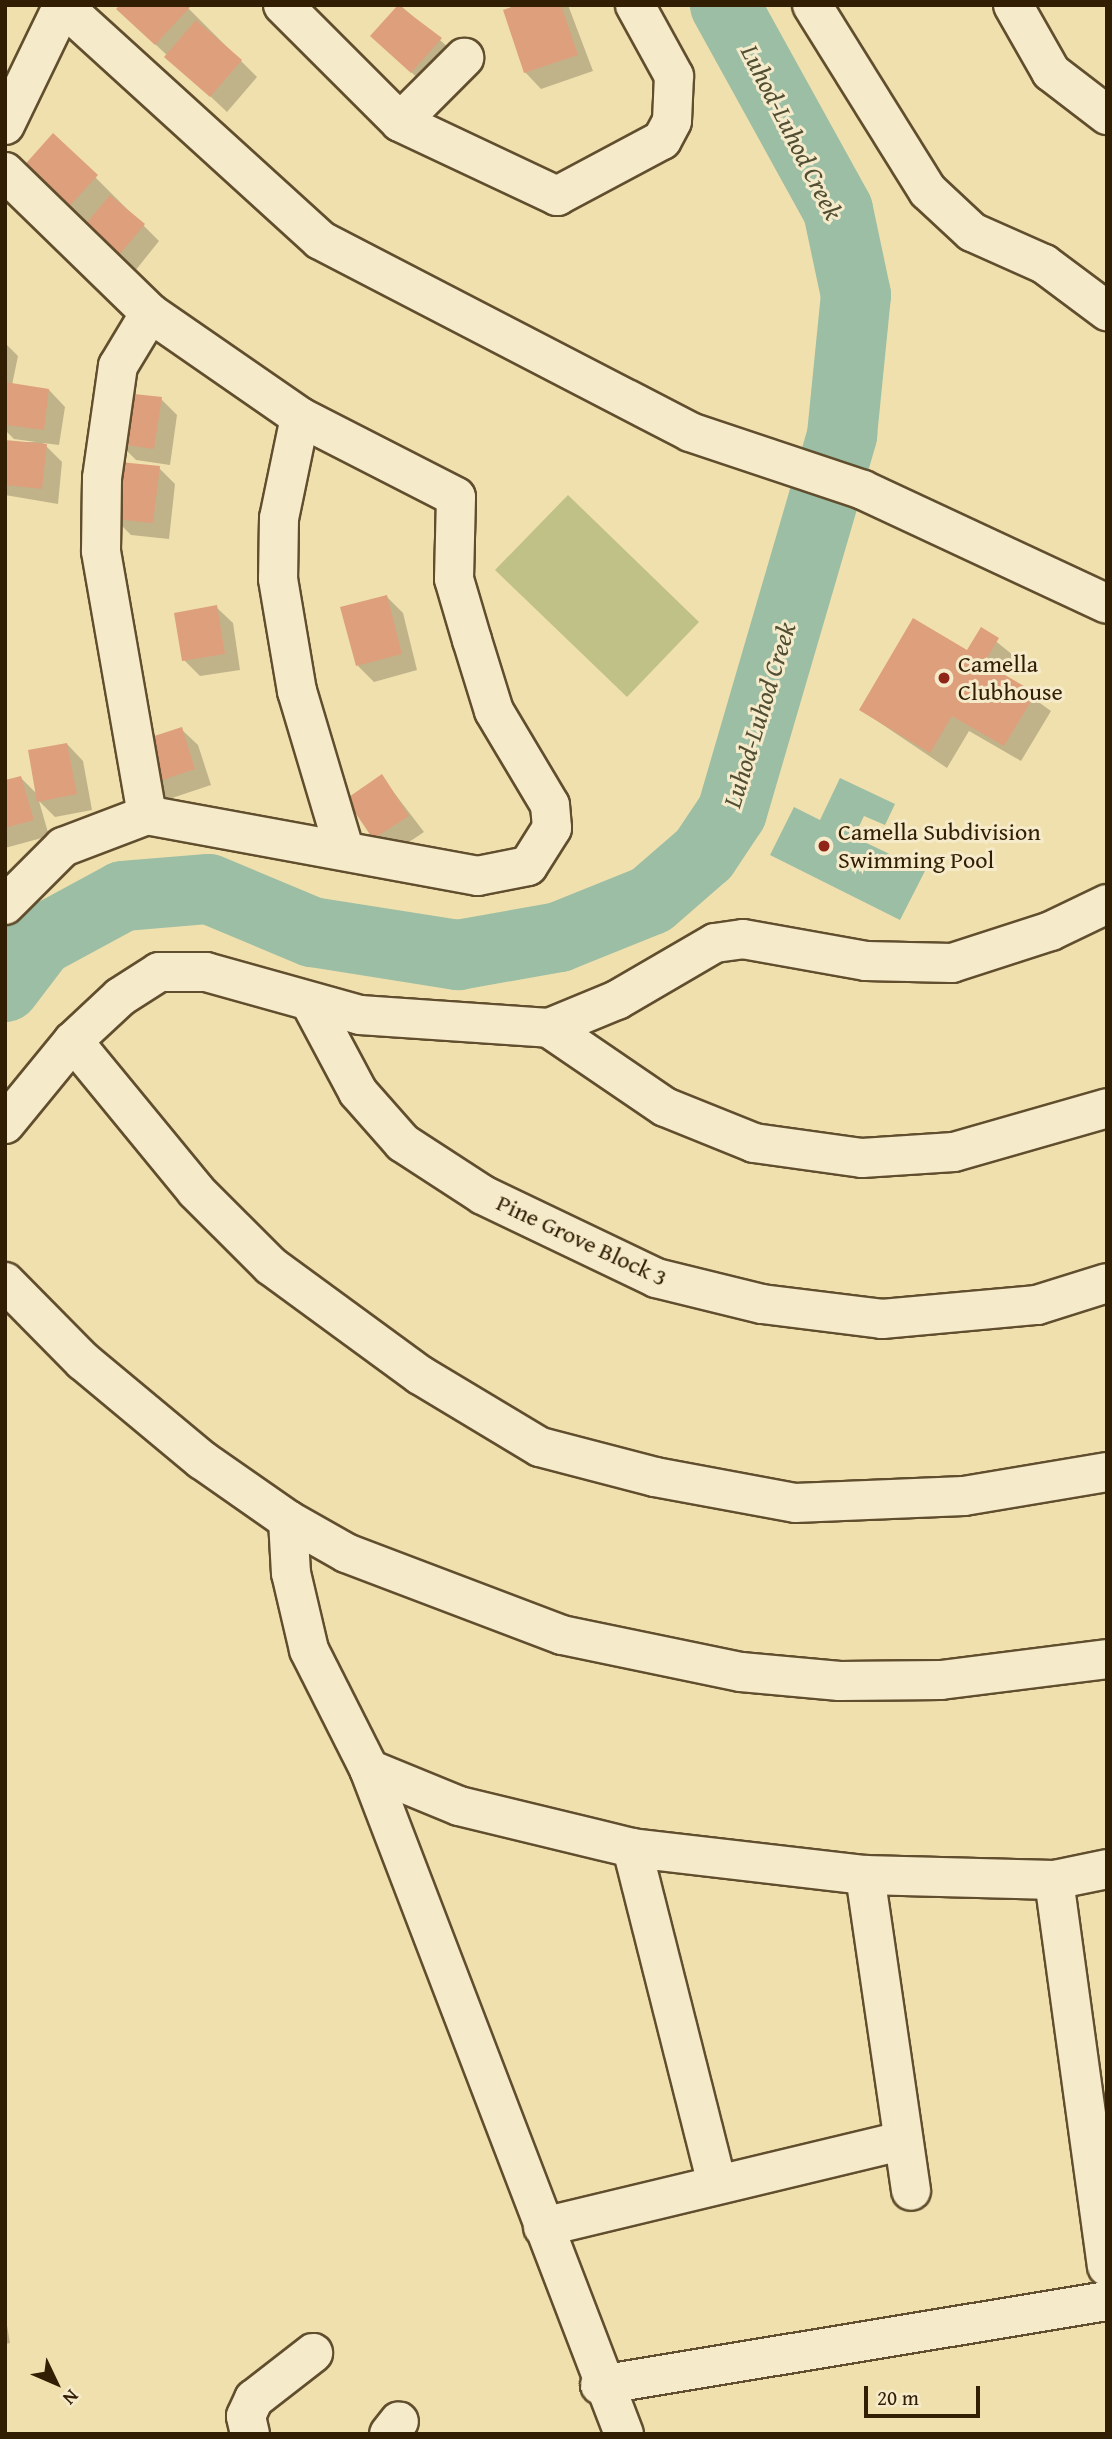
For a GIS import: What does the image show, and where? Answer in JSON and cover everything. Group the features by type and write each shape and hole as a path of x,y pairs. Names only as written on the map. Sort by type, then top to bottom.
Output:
{"street":[{"path":"289,7 400,122 534,190 557,196 580,189 663,140 672,121 674,76 635,5"},
{"path":"813,5 928,191 972,232 1044,264 1107,311"},
{"path":"1013,5 1051,72 1100,100"},
{"path":"5,125 63,6 320,240 690,432 863,490 1107,604"},
{"path":"400,122 464,58"},
{"path":"5,172 150,313 300,417 456,497 454,579 495,711 550,806 552,828 528,866 478,876 442,873 344,849 257,840 147,815 63,847 6,904"},
{"path":"147,815 102,551 102,502 118,366 150,313"},
{"path":"300,417 279,518 278,579 297,691 344,849"},
{"path":"5,1124 74,1041 159,972 206,972 360,1015 549,1028 617,1000 715,943 743,939 866,961 952,963 1051,931 1107,904"},
{"name":"Pine Grove Block 3","path":"310,1002 358,1092 403,1143 484,1195 656,1278 761,1304 881,1319 1037,1305 1107,1283"},
{"path":"549,1028 665,1107 754,1143 862,1158 954,1152 1107,1108"},
{"path":"74,1041 196,1191 271,1266 420,1375 540,1447 655,1478 795,1503 964,1496 1107,1472"},
{"path":"5,1282 83,1361 182,1444 288,1520 346,1553 562,1635 645,1656 840,1681 941,1681 1107,1658"},
{"path":"288,1520 291,1573 309,1650 369,1769 543,2227 600,2385 624,2434"},
{"path":"369,1769 459,1806 632,1849 865,1875 1054,1880 1107,1869"},
{"path":"632,1849 717,2183"},
{"path":"865,1875 900,2141 911,2191"},
{"path":"1054,1880 1107,2266"},
{"path":"543,2227 900,2141"},
{"path":"600,2385 1107,2301"},
{"path":"250,2434 246,2416 254,2399 313,2353"}],"shaded area":[{"path":"568,495 699,622 627,697 495,570"},
{"name":"Camella Subdivision Swimming Pool","path":"840,778 895,804 885,825 864,816 854,837 925,871 900,920 770,855 794,807 820,820"}],"building":[{"path":"120,5 190,7 155,45 116,9"},
{"path":"398,5 442,38 411,73 370,36"},
{"path":"517,5 561,5 578,55 524,73 503,10"},
{"path":"196,20 242,60 210,97 164,57"},
{"path":"53,133 98,175 66,210 21,169"},
{"path":"110,195 145,224 114,261 79,232"},
{"path":"5,382 49,389 44,430 5,425"},
{"path":"125,393 162,397 154,449 118,444"},
{"path":"5,440 47,444 42,489 5,485"},
{"path":"120,462 160,466 153,523 113,519"},
{"path":"387,595 402,654 356,666 340,607"},
{"path":"217,605 225,654 182,661 174,613"},
{"name":"Camella Clubhouse","path":"913,618 967,650 981,627 999,638 984,663 1036,693 1004,746 952,716 930,753 859,710"},
{"path":"182,727 195,769 148,785 133,743"},
{"path":"67,743 77,794 37,802 28,750"},
{"path":"382,774 409,816 373,839 346,799"},
{"path":"21,776 34,820 5,828 5,780"}],"waterway":[{"name":"Luhod-Luhod Creek","path":"5,987 40,941 123,896 209,889 312,932 458,955 559,937 651,900 704,854 732,812 842,435 856,295 838,210 725,5"}],"place":[{"name":"Camella Clubhouse","path":"944,678"},
{"name":"Camella Subdivision Swimming Pool","path":"824,846"}]}
